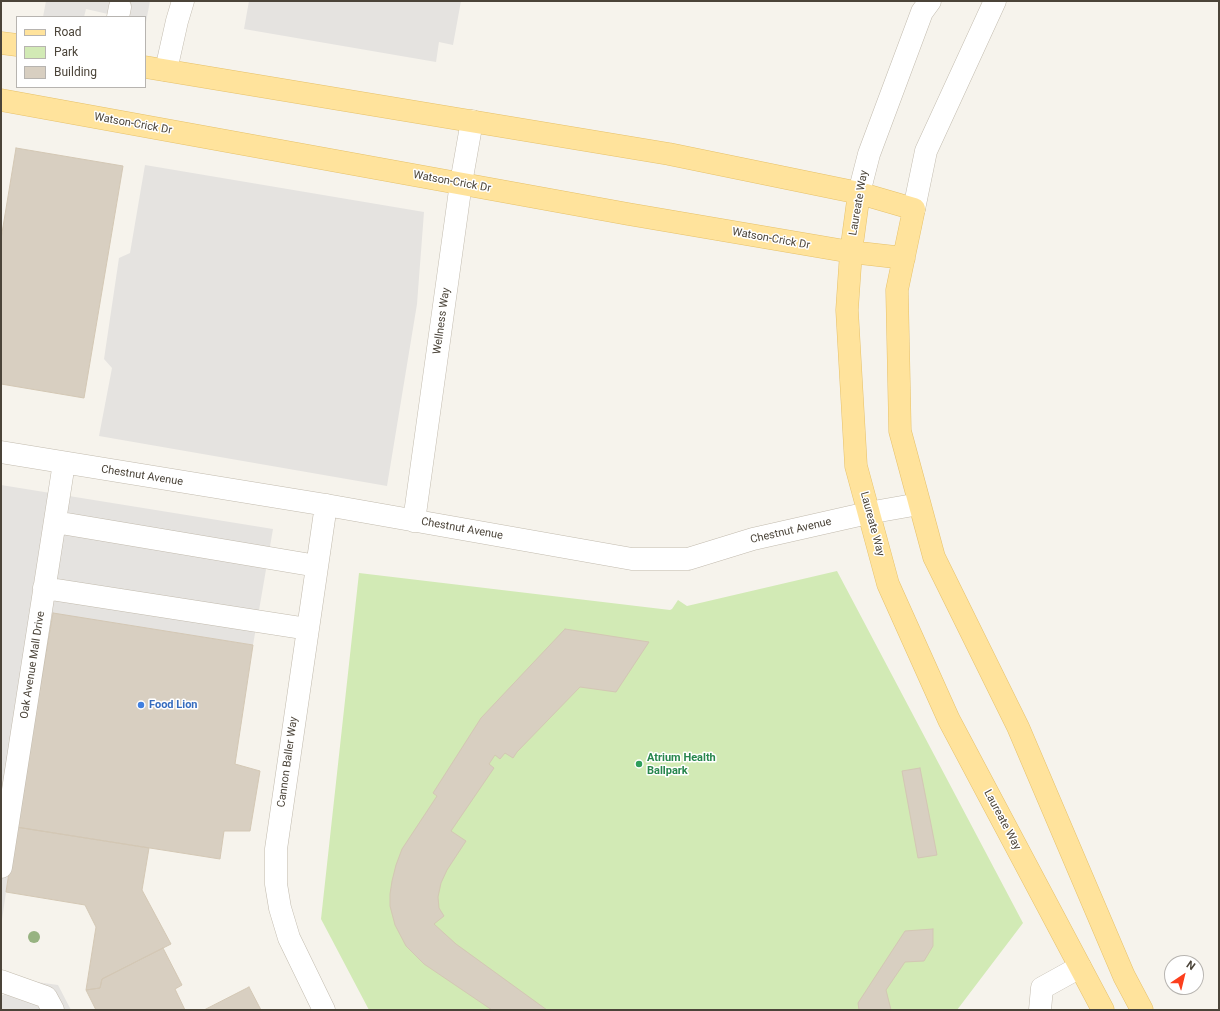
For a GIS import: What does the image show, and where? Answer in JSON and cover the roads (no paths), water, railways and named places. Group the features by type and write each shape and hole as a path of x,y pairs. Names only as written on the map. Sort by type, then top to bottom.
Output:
{"main road":[{"path":"1,43 16,45"},
{"path":"156,68 669,154 858,193 914,209 897,290 900,431 934,557 1018,727 1124,976 1142,1010"},
{"name":"Watson-Crick Dr","path":"1,100 851,252 904,258"},
{"name":"Laureate Way","path":"858,193 851,252 847,310 856,466 888,584 949,720 1103,1010"}],"street":[{"path":"156,68 177,21 183,1"},
{"name":"Laureate Way","path":"858,193 869,154 922,12 930,1"},
{"path":"914,209 926,151 995,1"},
{"name":"Wellness Way","path":"414,521 461,183 472,121"},
{"name":"Chestnut Avenue","path":"1,452 632,559 688,559 753,539 868,513 920,504"},
{"name":"Oak Avenue Mall Drive","path":"1,867 64,463"},
{"name":"Cannon Baller Way","path":"324,1010 289,938 280,908 276,884 276,850 326,506"},
{"path":"55,522 317,566"},
{"path":"44,588 308,629"},
{"path":"1040,1010 1042,988 1080,967"},
{"path":"1,981 46,997 53,1010"}],"place":[{"name":"Food Lion","path":"141,705"},
{"name":"Atrium Health Ballpark","path":"639,764"}]}
